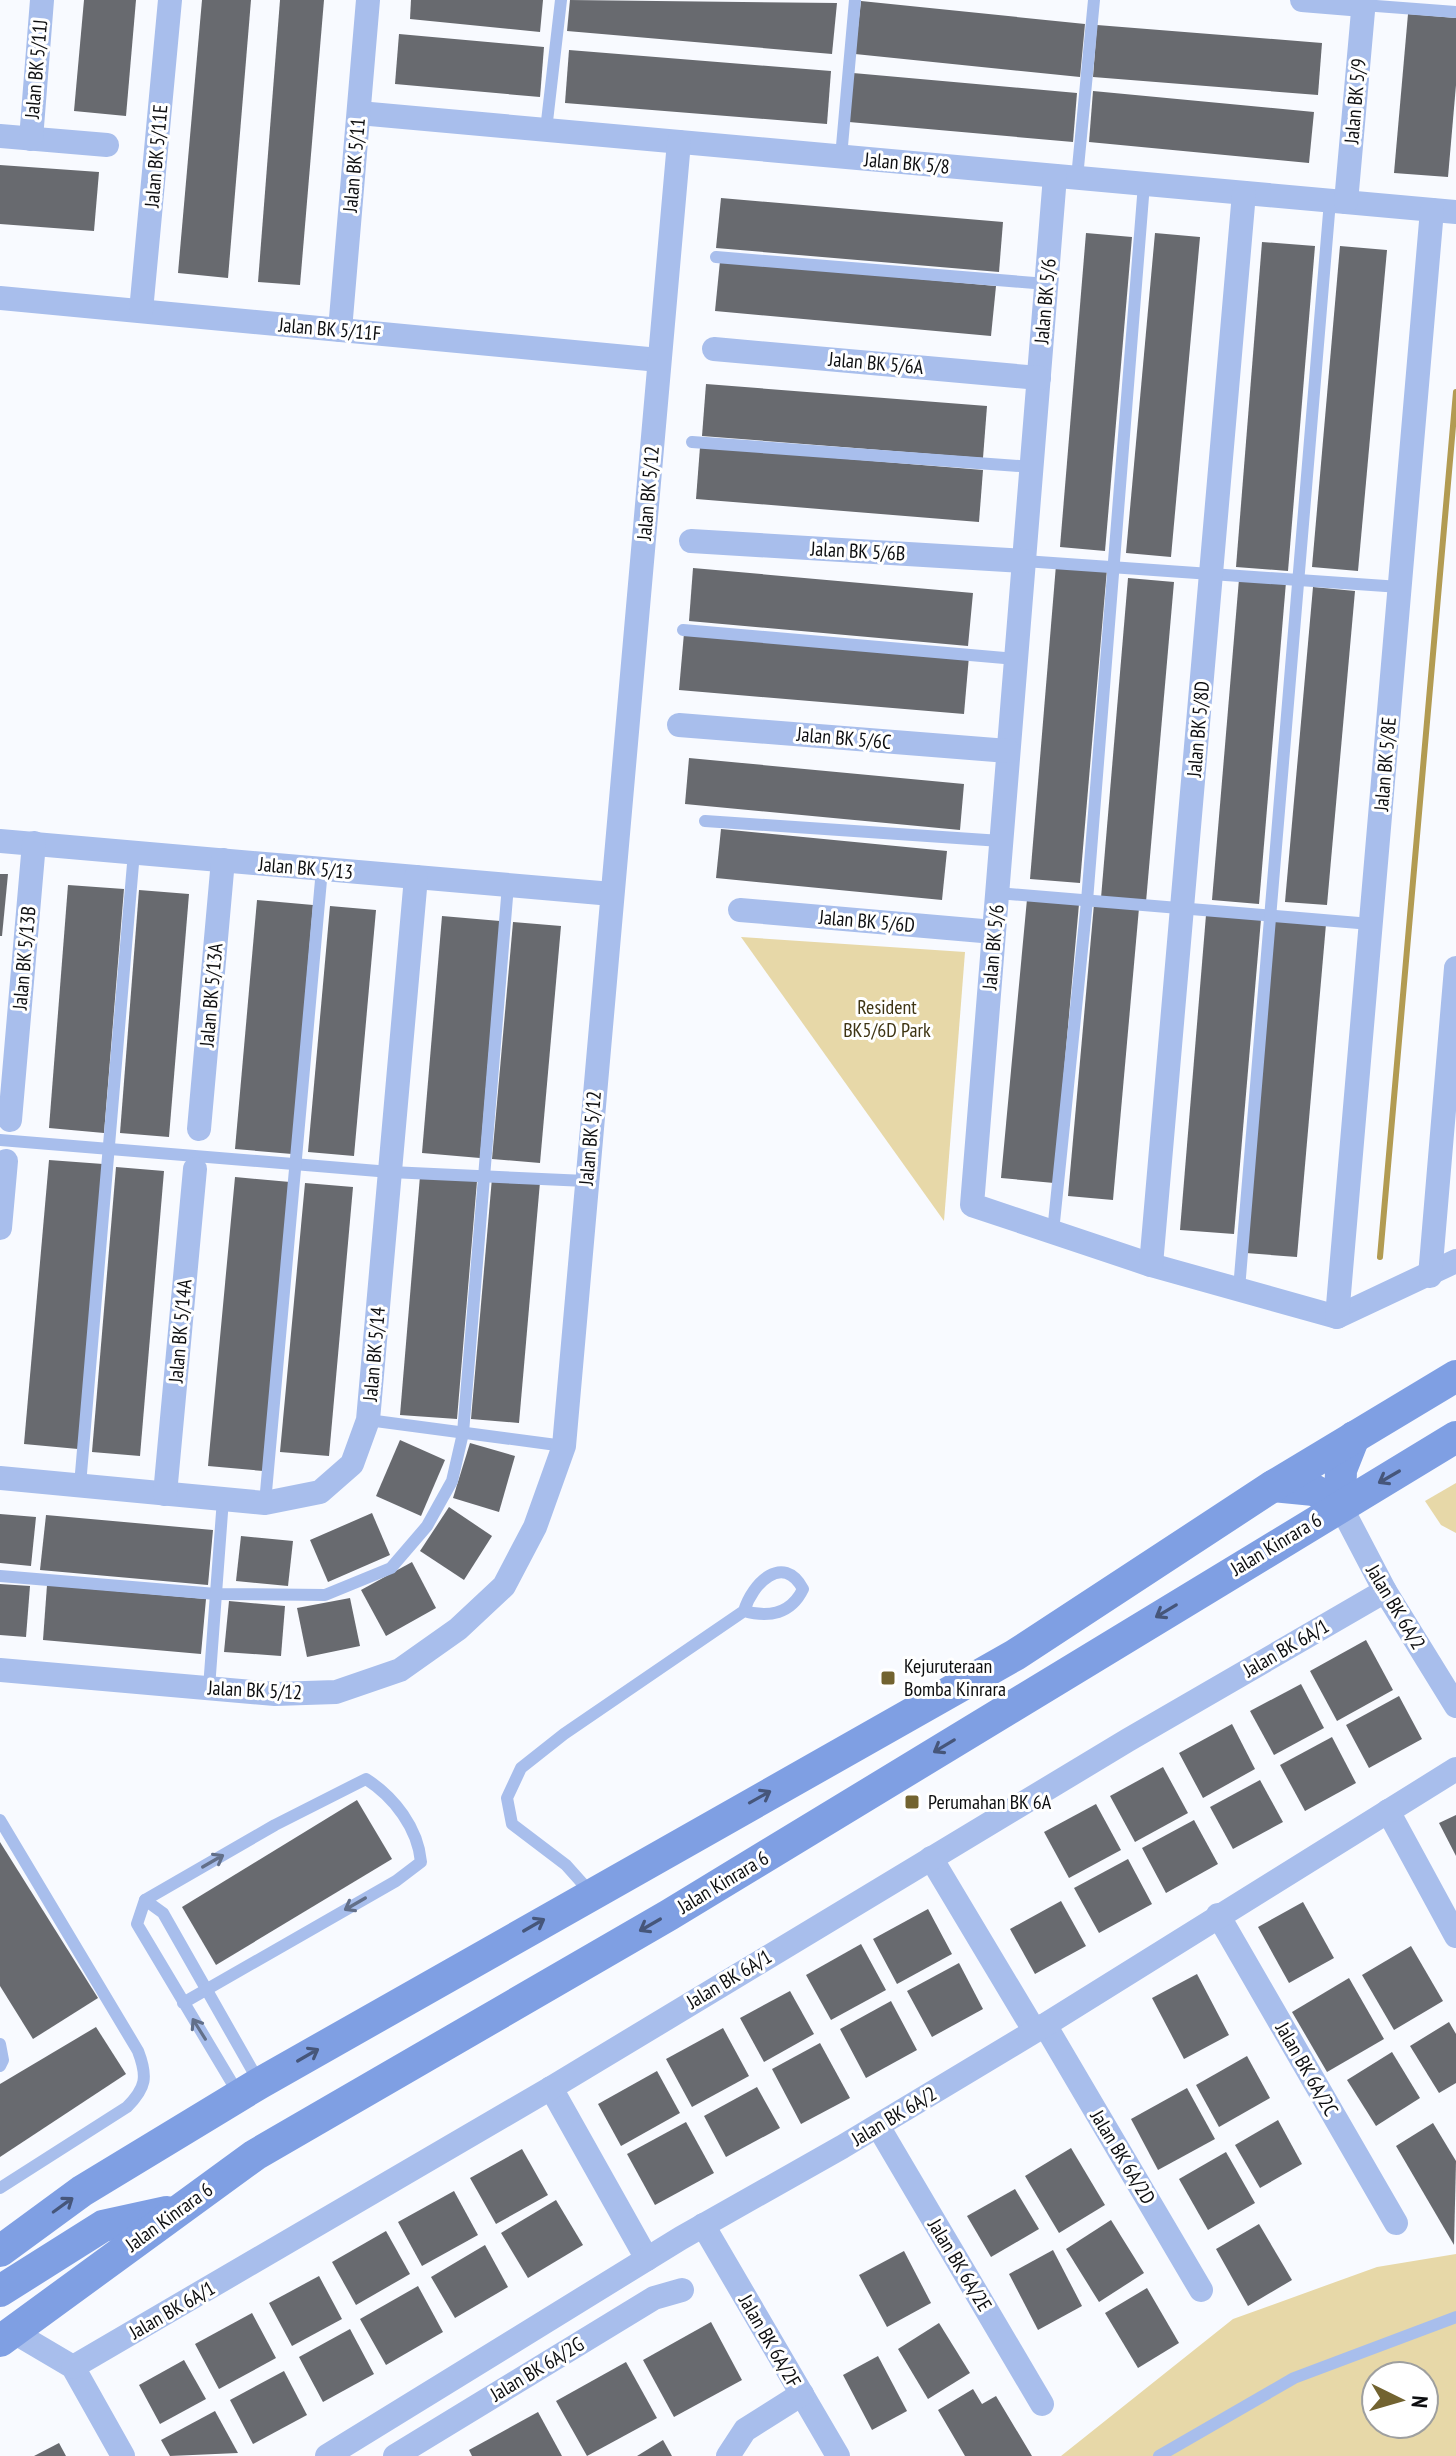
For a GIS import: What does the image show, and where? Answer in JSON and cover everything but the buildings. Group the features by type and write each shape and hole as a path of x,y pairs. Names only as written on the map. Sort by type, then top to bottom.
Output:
{"main road":[{"path":"0,2251 82,2191 250,2089 1015,1655 1273,1486 1456,1376"},
{"path":"1273,1486 1314,1490 1340,1505 1341,1470 1354,1437"},
{"name":"Jalan Kinrara 6","path":"6,2336 255,2155 669,1915 1456,1437"},
{"path":"0,2291 103,2226 178,2210"}],"street":[{"name":"Jalan BK 5/11J","path":"31,139 42,0"},
{"name":"Jalan BK 5/11E","path":"141,311 170,0"},
{"name":"Jalan BK 5/11","path":"340,330 368,0"},
{"path":"1302,0 1363,3"},
{"name":"Jalan BK 5/9","path":"1338,202 1363,3"},
{"name":"Jalan BK 5/8","path":"359,113 1444,211"},
{"path":"0,136 107,145"},
{"name":"Jalan BK 5/12","path":"0,1670 275,1694 336,1692 400,1670 458,1629 504,1586 535,1527 564,1446 679,142"},
{"name":"Jalan BK 5/6","path":"1066,177 1047,284 972,1205 1151,1265 1337,1317"},
{"name":"Jalan BK 5/8D","path":"1151,1265 1244,193"},
{"name":"Jalan BK 5/8E","path":"1337,1317 1400,587 1444,211"},
{"name":"Jalan BK 5/11F","path":"0,298 659,360"},
{"name":"Jalan BK 5/6A","path":"714,349 1039,378"},
{"name":"Jalan BK 5/6B","path":"691,541 1024,561"},
{"name":"Jalan BK 5/6C","path":"679,725 1008,751"},
{"name":"Jalan BK 5/13","path":"0,841 612,894"},
{"name":"Jalan BK 5/13B","path":"0,1228 5,1140 34,843"},
{"name":"Jalan BK 5/13A","path":"199,1129 223,860"},
{"name":"Jalan BK 5/14","path":"0,1478 265,1503 320,1492 352,1464 368,1420 416,877"},
{"name":"Jalan BK 5/6D","path":"740,910 994,932"},
{"path":"1430,1276 1456,968"},
{"name":"Jalan BK 5/14A","path":"165,1494 195,1169"},
{"path":"1337,1317 1430,1276 1456,1261"},
{"name":"Jalan BK 6A/2","path":"1340,1505 1385,1591 1456,1706"},
{"name":"Jalan BK 6A/1","path":"73,2367 551,2088 931,1858 1385,1591"},
{"name":"Jalan BK 6A/2","path":"327,2456 703,2225 878,2126 1040,2028 1456,1769"},
{"path":"1388,1811 1456,1936"},
{"name":"Jalan BK 6A/2D","path":"931,1858 1201,2290"},
{"name":"Jalan BK 6A/2C","path":"1218,1915 1396,2223"},
{"path":"551,2088 647,2259"},
{"name":"Jalan BK 6A/2E","path":"878,2126 1042,2404"},
{"name":"Jalan BK 6A/2F","path":"703,2225 838,2456"},
{"name":"Jalan BK 6A/2G","path":"395,2456 654,2298 682,2290"},
{"path":"6,2336 73,2367 123,2456"},
{"path":"728,2456 745,2430 802,2394"}],"lane":[{"path":"546,130 561,0"},
{"path":"841,157 855,0"},
{"path":"1066,177 1094,0"},
{"path":"1363,3 1456,12"},
{"path":"1053,1232 1087,901 1144,184"},
{"path":"1239,1289 1297,580 1338,202"},
{"path":"716,257 1047,284"},
{"path":"692,442 1032,467"},
{"path":"1024,561 1400,587"},
{"path":"683,630 1016,659"},
{"path":"705,821 1001,841"},
{"path":"80,1485 134,852"},
{"path":"265,1503 322,869"},
{"path":"0,1576 216,1594 325,1595 391,1568 427,1526 452,1481 463,1433 508,885"},
{"path":"997,893 1371,924"},
{"path":"5,1140 390,1172 586,1181"},
{"path":"368,1420 564,1446"},
{"path":"209,1688 223,1499"},
{"path":"591,1893 566,1865 512,1824 507,1798 521,1768 564,1734 744,1611 750,1591 767,1576 785,1573 797,1578 803,1589 796,1602 783,1611 763,1616 744,1611"},
{"path":"183,2003 396,1881 421,1862 419,1841 386,1791 366,1779 275,1825 145,1900 137,1924 183,2003 250,2089"},
{"path":"0,1820 130,2038 146,2073 143,2091 127,2107 0,2188"},
{"path":"145,1900 163,1913 206,1990 250,2089"},
{"path":"0,2044 3,2060 0,2066"},
{"path":"1159,2456 1294,2378 1456,2317"}],"green space":[{"name":"Resident BK5/6D Park","path":"741,937 965,952 944,1221"},
{"path":"1456,1483 1456,1533 1441,1525 1425,1501"},
{"path":"1456,2254 1456,2456 1061,2456 1233,2319 1377,2267"}],"waterway":[{"path":"1380,1257 1456,392"}],"place":[{"name":"Kejuruteraan Bomba Kinrara","path":"888,1678"},
{"name":"Perumahan BK 6A","path":"912,1802"}]}
